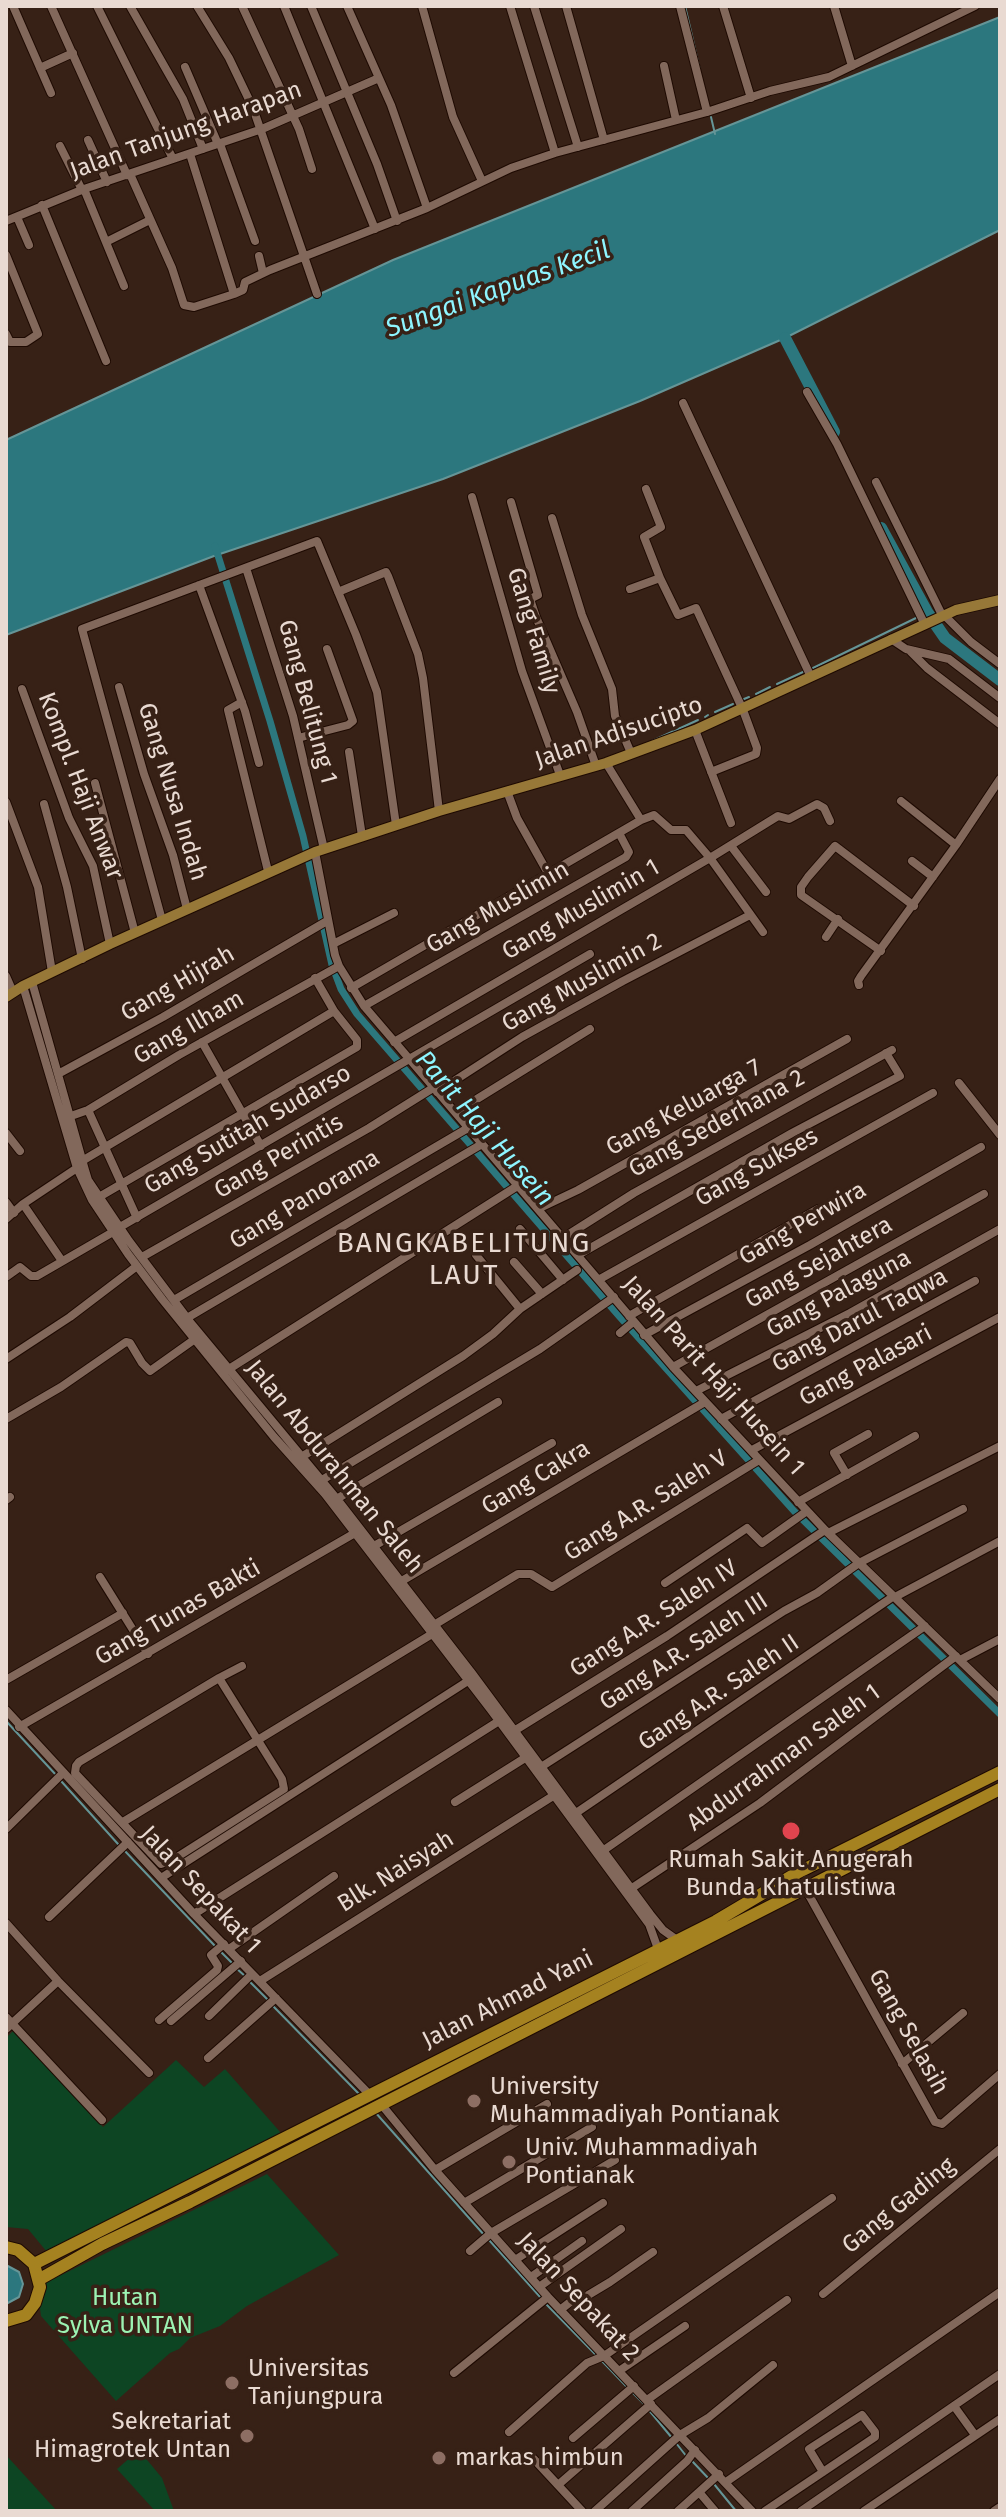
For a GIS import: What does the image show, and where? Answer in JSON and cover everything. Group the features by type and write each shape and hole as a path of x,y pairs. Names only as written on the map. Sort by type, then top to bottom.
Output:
{"highway":[{"name":"Jalan Ahmad Yani","path":"40,2279 421,2068 677,1940 847,1848 1000,1772"},
{"name":"Jalan Ahmad Yani","path":"34,2264 365,2100 379,2106 1000,1789"},
{"path":"847,1848 854,1862"},
{"path":"421,2068 428,2081"},
{"path":"6,2247 18,2250 34,2264 40,2279 38,2295 26,2315 6,2321"}],"main road":[{"name":"Jalan Adisucipto","path":"268,871 362,836 601,764 695,730 891,639 938,619 1000,600"},
{"path":"19,989 268,871"}],"street":[{"path":"13,6 51,93"},
{"path":"51,6 150,220 186,307 234,294 243,290 245,282 263,273 397,221 511,168 817,81 975,6"},
{"path":"97,6 173,159"},
{"path":"130,6 183,99 203,149"},
{"path":"197,6 236,70 262,129 317,294"},
{"path":"242,6 292,115 312,169"},
{"path":"284,6 375,229"},
{"path":"311,6 377,164 397,221"},
{"path":"347,6 398,121 427,208"},
{"path":"422,6 453,117 482,181"},
{"path":"510,6 555,153"},
{"path":"534,6 578,147"},
{"path":"566,6 604,140"},
{"path":"680,6 707,112"},
{"path":"723,6 751,98"},
{"path":"834,6 852,66"},
{"path":"40,68 73,53"},
{"path":"664,66 676,120"},
{"path":"185,67 219,144 255,241"},
{"name":"Jalan Tanjung Harapan","path":"6,221 83,190 262,129 379,78"},
{"path":"88,140 107,182"},
{"path":"60,146 83,190 124,286"},
{"path":"190,154 234,294"},
{"path":"42,205 106,361"},
{"path":"17,217 29,245"},
{"path":"106,242 150,220"},
{"path":"6,255 38,334 26,342 8,338"},
{"path":"259,256 263,273"},
{"path":"807,392 837,444 891,553 938,619 960,629 971,642 1000,664"},
{"path":"683,403 811,677"},
{"path":"876,482 938,619"},
{"path":"646,489 661,527 644,537 660,578 678,615 696,608 743,710 757,752 711,772"},
{"name":"Gang Family","path":"472,497 522,671 560,775"},
{"path":"351,988 641,820 601,764 536,617 530,599 538,595 511,502"},
{"path":"552,518 582,615 612,689 615,716 631,753"},
{"path":"162,920 82,629 317,541 377,692 396,825"},
{"path":"891,553 904,547"},
{"name":"Gang Belitung 1","path":"246,568 298,738 318,851"},
{"path":"338,592 386,572 388,576 420,666 439,811"},
{"path":"630,589 660,578"},
{"path":"199,585 242,702 259,763"},
{"path":"891,639 909,650 949,659 1000,698"},
{"path":"298,738 353,721 327,649"},
{"path":"909,650 927,668 1000,724"},
{"name":"Gang Nusa Indah","path":"119,687 144,774 173,855 187,909"},
{"name":"Kompl. Haji Anwar","path":"22,689 69,818 93,866 110,944"},
{"path":"242,702 228,710 268,871"},
{"path":"695,730 731,823"},
{"path":"349,752 362,836"},
{"path":"859,985 861,976 914,906 1000,779"},
{"path":"95,783 135,933"},
{"path":"507,791 514,811 549,875"},
{"path":"901,801 956,845"},
{"path":"6,802 38,887 52,972"},
{"path":"44,804 67,887 82,959"},
{"path":"763,932 710,858 778,816 789,819 817,804 824,808 830,821"},
{"name":"Gang Muslimin 1","path":"394,1042 710,858 686,830 671,830 654,815 641,820"},
{"name":"Gang Muslimin","path":"364,1006 626,857 629,852 619,833"},
{"path":"731,846 755,882 766,892"},
{"path":"881,951 799,892 808,877 835,846 914,906"},
{"name":"Jalan Parit Haji Husein 1","path":"318,851 323,924 333,944 337,967 394,1042 403,1063 456,1112 463,1132 540,1208 578,1255 582,1266 600,1279 611,1299 696,1391 699,1405 721,1419 752,1450 757,1462 798,1502 854,1566 1000,1699"},
{"path":"912,861 933,877"},
{"path":"333,944 394,913"},
{"name":"Gang Muslimin 2","path":"435,1090 535,1030 750,915"},
{"path":"826,937 838,919"},
{"name":"Gang Hijrah","path":"58,1074 323,924"},
{"name":"Gang Sutitah Sudarso","path":"6,1277 20,1267 31,1276 37,1276 590,954"},
{"name":"Gang Ilham","path":"71,1116 88,1110 337,967"},
{"name":"Jalan Abdurahman Saleh","path":"6,976 19,989 58,1074 71,1116 82,1183 195,1339 274,1437 374,1546 468,1681 514,1731 604,1850 634,1895 658,1949"},
{"path":"99,1197 357,1047 357,1040 334,1011 315,978"},
{"path":"6,1202 10,1216 105,1147 334,1011"},
{"path":"456,1112 590,1029"},
{"name":"Gang Keluarga 7","path":"540,1208 578,1190 847,1039"},
{"name":"Jalan Abdurahman Saleh","path":"45,1042 79,1164 117,1230"},
{"path":"202,1042 261,1146"},
{"name":"Gang Sederhana 2","path":"563,1238 634,1193 889,1052 900,1076 806,1125 578,1255"},
{"path":"959,1083 1000,1135"},
{"name":"Gang Perintis","path":"6,1359 70,1317 139,1262 435,1090"},
{"name":"Gang Sukses","path":"600,1279 933,1093"},
{"path":"88,1110 137,1218"},
{"name":"Gang Panorama","path":"174,1300 343,1203 398,1167 463,1132"},
{"path":"6,1133 20,1151"},
{"path":"187,1318 479,1146"},
{"name":"Gang Perwira","path":"644,1335 981,1147"},
{"path":"229,1369 519,1185"},
{"name":"Gang Sejahtera","path":"673,1367 984,1194"},
{"path":"23,1204 62,1261"},
{"path":"620,1333 631,1319 818,1209"},
{"path":"520,1229 563,1280"},
{"name":"Gang Palaguna","path":"696,1391 850,1313 1000,1229"},
{"path":"476,1255 520,1309"},
{"path":"514,1262 542,1294"},
{"path":"303,1456 463,1356 520,1309 582,1266"},
{"name":"Jalan Abdurahman Saleh","path":"148,1274 174,1300 303,1456 355,1533 494,1708 499,1721 553,1796 663,1930 677,1940"},
{"name":"Gang Darul Taqwa","path":"721,1419 975,1281"},
{"path":"322,1480 540,1349 611,1299"},
{"name":"Gang Palasari","path":"752,1450 1000,1317"},
{"path":"6,1419 61,1387 126,1342 130,1343 150,1371 195,1339"},
{"path":"334,1500 498,1402"},
{"name":"Gang Cakra","path":"400,1582 699,1405"},
{"path":"847,1475 834,1453 868,1434"},
{"path":"798,1502 915,1436"},
{"path":"374,1546 552,1443"},
{"name":"Gang A.R. Saleh IV","path":"514,1731 667,1636 823,1533 1000,1446"},
{"name":"Gang A.R. Saleh V","path":"433,1630 518,1574 527,1572 552,1587 757,1462"},
{"name":"Gang A.R. Saleh III","path":"541,1767 854,1566 963,1509"},
{"path":"665,1583 747,1528 762,1543 806,1512"},
{"name":"Gang Tunas Bakti","path":"19,1727 355,1533"},
{"name":"Gang A.R. Saleh II","path":"576,1813 890,1599 1000,1541"},
{"path":"100,1577 148,1654"},
{"path":"6,1680 123,1613"},
{"path":"123,1822 433,1630"},
{"path":"604,1850 792,1716 921,1630"},
{"name":"Abdurrahman Saleh 1","path":"634,1895 944,1667 1000,1639"},
{"path":"219,1678 284,1786 282,1792 164,1864 75,1773 76,1766 219,1678 242,1666"},
{"path":"161,1878 468,1681"},
{"path":"992,1692 1000,1684"},
{"name":"Jalan Sepakat 1","path":"6,1710 59,1777 123,1847 161,1878 248,1978 260,1981 365,2100"},
{"path":"194,1914 499,1721"},
{"path":"455,1802 525,1758"},
{"path":"6,1829 59,1777"},
{"name":"Blk. Naisyah","path":"260,1981 553,1796"},
{"path":"49,1917 123,1847"},
{"path":"159,2020 217,1970 218,1966 211,1957 334,1876"},
{"name":"Gang Selasih","path":"805,1888 935,2122 942,2124 1000,2074"},
{"path":"6,1923 149,2073"},
{"path":"171,2021 236,1965"},
{"path":"209,2016 248,1978"},
{"path":"58,1981 8,2023 102,2120"},
{"path":"208,2058 274,2000"},
{"path":"902,2064 963,2013"},
{"path":"435,2170 547,2104"},
{"name":"Jalan Sepakat 2","path":"379,2106 452,2194 464,2203 484,2234 531,2277 544,2300 560,2310 598,2358 619,2371 631,2389 678,2436 692,2455 714,2478 726,2482 752,2511"},
{"path":"464,2203 592,2127"},
{"name":"Gang Gading","path":"823,2294 1000,2149"},
{"path":"470,2251 484,2234 615,2160"},
{"path":"509,2432 598,2358 832,2198"},
{"path":"515,2260 603,2203"},
{"path":"539,2287 621,2229"},
{"path":"531,2277 582,2241"},
{"path":"560,2310 578,2296 580,2300 600,2288 653,2252"},
{"path":"726,2482 1000,2292"},
{"path":"454,2373 544,2300"},
{"path":"558,2485 647,2406 787,2300"},
{"path":"619,2371 685,2326"},
{"path":"595,2511 678,2436 708,2418 773,2365"},
{"path":"801,2511 1000,2374"},
{"path":"573,2438 631,2389"},
{"path":"954,2406 975,2435"},
{"path":"765,2511 823,2472 875,2437 875,2432 862,2415 811,2446 809,2451 823,2472"},
{"path":"864,2511 1000,2419"},
{"path":"632,2511 692,2455"},
{"path":"531,2456 582,2511"},
{"path":"678,2511 714,2478"},
{"path":"699,2492 715,2511"},
{"path":"994,2511 1000,2507"}],"green space":[{"path":"13,2031 103,2127 176,2060 204,2087 225,2069 281,2133 47,2252 28,2229 6,2227 6,2038"},
{"name":"Hutan Sylva UNTAN","path":"267,2174 339,2255 247,2306 220,2326 190,2338 116,2401 41,2316 39,2301 45,2283"},
{"path":"139,2450 162,2478 174,2511 155,2511 117,2469"},
{"path":"6,2455 57,2511 6,2511"}],"water":[{"name":"Sungai Kapuas Kecil","path":"1000,17 1000,230 785,338 640,401 443,479 214,556 6,635 6,440 393,260"},
{"path":"6,2265 19,2272 23,2284 19,2297 6,2304"}],"waterway":[{"path":"685,6 700,70"},
{"path":"711,117 715,134"},
{"path":"785,338 834,432"},
{"path":"881,528 927,612 945,638 1000,680"},
{"name":"Parit Haji Husein","path":"215,546 303,836 332,965 341,989 357,1014 619,1316 794,1511 1000,1714"},
{"path":"813,668 916,618"},
{"path":"777,684 803,672"},
{"path":"756,694 770,687"},
{"path":"744,699 749,697"},
{"path":"715,712 733,704"},
{"path":"652,741 698,720"},
{"path":"6,1721 57,1776"},
{"path":"61,1781 118,1844"},
{"path":"123,1849 215,1946"},
{"path":"219,1950 232,1963"},
{"path":"236,1968 246,1977"},
{"path":"250,1982 268,2000"},
{"path":"272,2005 360,2095"},
{"path":"375,2112 485,2236"},
{"path":"489,2240 541,2298"},
{"path":"545,2303 596,2355"},
{"path":"601,2360 627,2387"},
{"path":"632,2392 644,2404"},
{"path":"648,2409 672,2438"},
{"path":"676,2443 687,2457"},
{"path":"692,2461 710,2480"},
{"path":"714,2484 736,2511"}],"place":[{"name":"Rumah Sakit Anugerah Bunda Khatulistiwa","path":"791,1831"},
{"name":"University Muhammadiyah Pontianak","path":"474,2101"},
{"name":"Univ. Muhammadiyah Pontianak","path":"509,2162"},
{"name":"Universitas Tanjungpura","path":"232,2383"},
{"name":"Sekretariat Himagrotek Untan","path":"247,2436"},
{"name":"markas himbun","path":"439,2458"}],"district":[{"name":"BANGKABELITUNG LAUT","path":"464,1260"}]}
